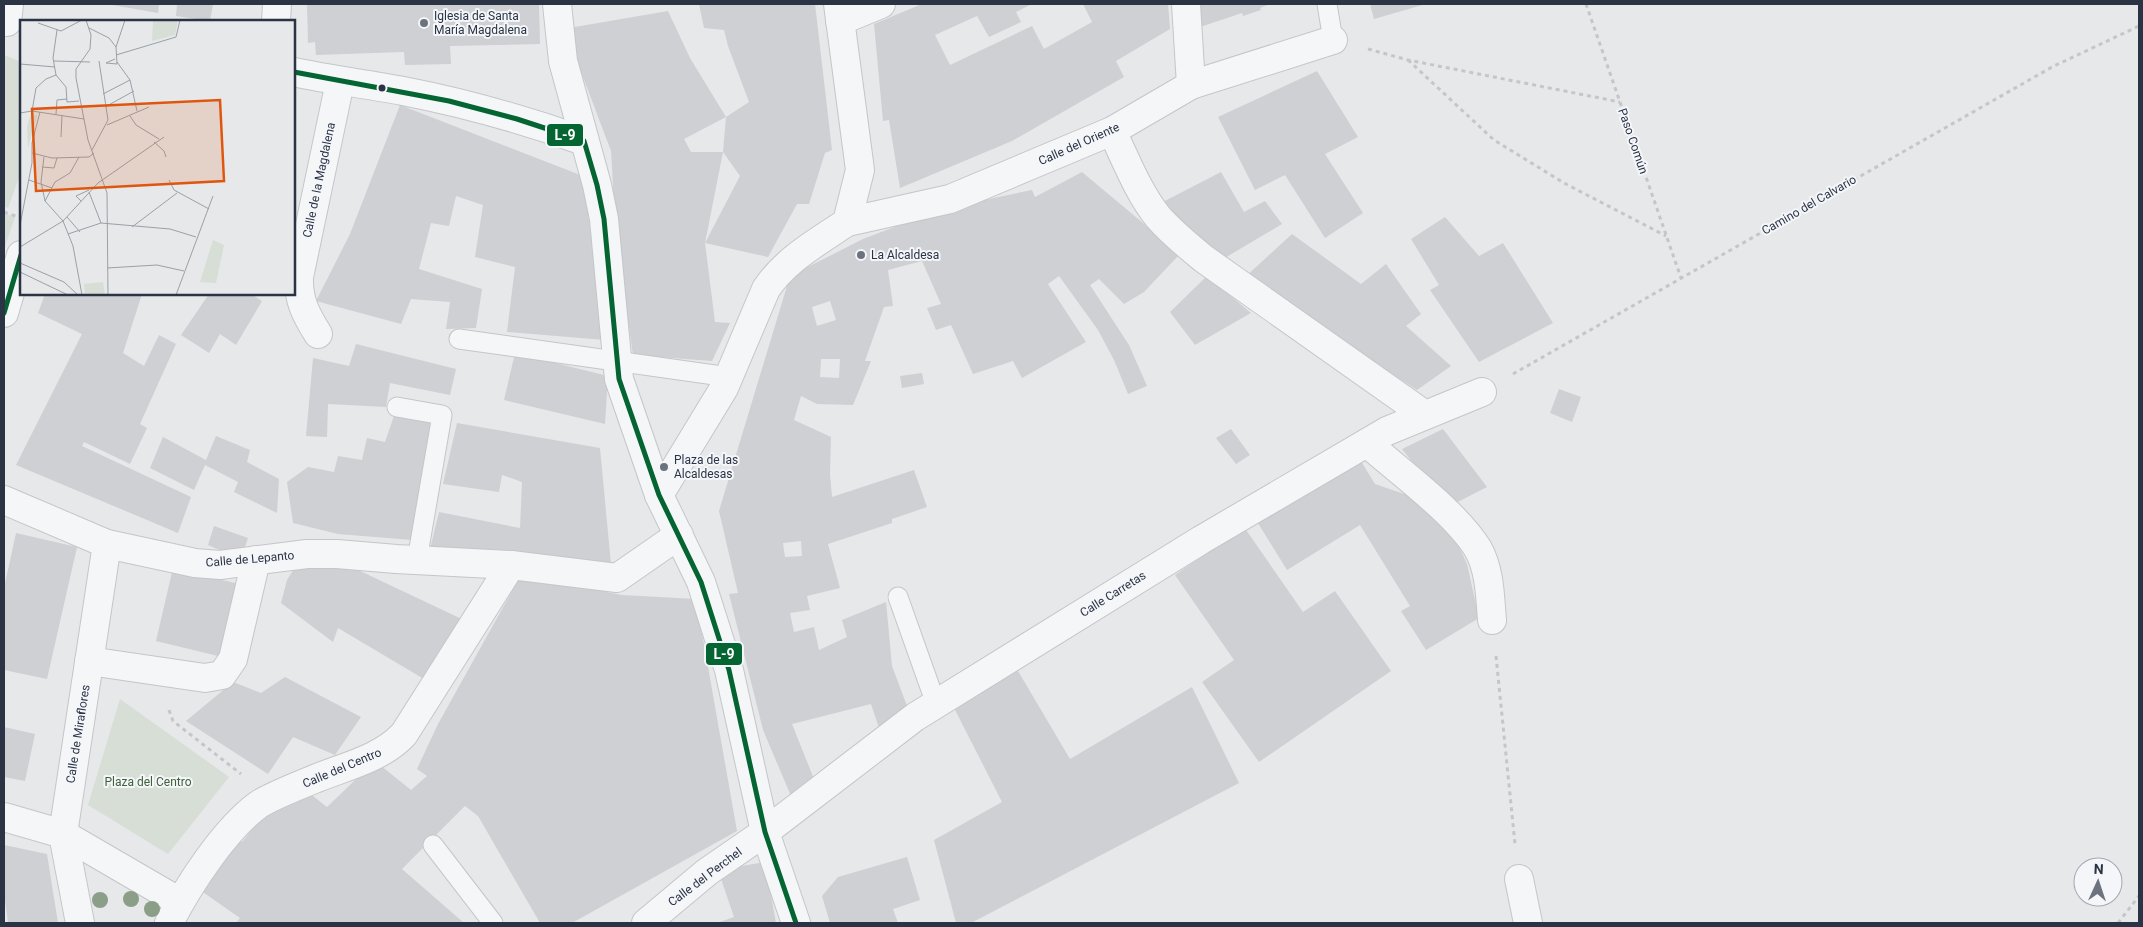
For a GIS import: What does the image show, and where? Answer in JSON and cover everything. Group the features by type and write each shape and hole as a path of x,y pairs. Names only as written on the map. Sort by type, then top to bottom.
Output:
{"street":[{"path":"276,20 277,4"},
{"path":"557,4 563,62 597,185 604,219 618,370 659,495 701,582 729,670 765,832 796,923"},
{"path":"659,495 724,388 766,289 774,277 784,266 847,222 860,170 839,12 881,4"},
{"path":"1186,4 1191,85"},
{"name":"Calle del Oriente","path":"847,222 950,199 1112,131 1191,85 1333,40"},
{"path":"295,72 340,82 402,90 497,112 584,141"},
{"name":"Calle de la Magdalena","path":"318,334 302,306 298,292 299,277 340,82"},
{"path":"1112,131 1143,195 1158,216 1178,238 1211,264 1425,415"},
{"path":"4,313 20,258"},
{"name":"Calle Carretas","path":"765,832 915,717 1201,540 1387,431 1482,392"},
{"path":"1367,443 1451,517 1478,550 1488,578 1492,620"},
{"name":"Calle de Lepanto","path":"4,500 107,544 195,564 220,565 307,554 338,554 511,565 618,578 679,535"},
{"name":"Calle de Miraflores","path":"80,923 63,834 107,544"},
{"path":"89,662 205,678 222,675 233,659 256,560"},
{"name":"Calle del Centro","path":"174,913 228,833 260,804 382,752 394,745 404,734 511,565"},
{"path":"4,817 63,834 174,913"},
{"name":"Calle del Perchel","path":"646,923 707,872 765,832"},
{"path":"1519,879 1528,923"}],"lane":[{"path":"1327,4 1333,40"},
{"path":"459,339 618,370 729,377"},
{"path":"397,407 442,415 417,560"},
{"path":"898,597 936,704"},
{"path":"433,845 493,923"}],"path":[{"name":"Paso Común","path":"1586,4 1681,278"},
{"name":"Camino del Calvario","path":"1482,392 2052,66 2139,26"},
{"path":"1333,40 1408,60 1620,102"},
{"path":"1408,60 1494,140 1564,183 1666,236"},
{"path":"4,212 20,218"},
{"path":"1492,620 1519,879"},
{"path":"155,671 173,721 274,798"},
{"path":"2118,923 2139,896"}],"green space":[{"path":"4,55 20,62 20,175 8,208 4,206"},
{"path":"4,213 15,217 4,249"},
{"name":"Plaza del Centro","path":"120,699 229,777 168,854 88,805"}],"building":[{"path":"112,4 159,4 158,13"},
{"path":"177,4 213,4 210,20 176,16"},
{"name":"Iglesia de Santa María Magdalena","path":"307,4 539,4 540,44 450,46 451,64 405,65 404,52 316,55 315,42 308,43"},
{"path":"699,4 815,4 832,150 825,153 809,204 797,204 768,257 705,243 740,176 723,152 726,117 749,102 724,30 704,28"},
{"path":"922,4 1032,4 1016,12 1021,22 989,37 977,16 935,35 950,65 1032,26 1044,49 1092,22 1083,4 1168,4 1170,29 1116,61 1124,77 1012,141 900,188 889,120 883,121 874,24"},
{"path":"1193,4 1270,4 1260,8 1261,10 1243,16 1242,13 1197,28"},
{"path":"1370,4 1426,4 1374,19"},
{"path":"668,11 690,58 726,117 684,139 691,152 723,152 705,243 715,322 730,323 712,361 633,355 616,235 611,151 580,69 569,28"},
{"path":"1317,71 1358,137 1325,154 1363,213 1325,238 1285,175 1255,190 1218,117"},
{"path":"400,105 583,176 605,340 507,332 515,267 475,257 483,205 456,196 449,226 431,223 419,269 482,289 476,328 446,329 450,302 411,299 401,324 316,301 350,234"},
{"path":"1082,172 1180,254 1144,292 1124,304 1099,279 1090,285 1129,345 1147,386 1128,394 1114,360 1098,330 1059,276 1048,284 1086,342 1022,378 1013,361 973,374 951,325 936,330 927,308 941,304 922,261 888,270 893,306 884,307 865,361 871,361 853,405 817,404 801,396 794,420 831,437 830,474 832,497 914,470 927,507 892,519 892,523 828,544 840,588 807,596 810,610 790,613 794,632 814,627 819,650 847,637 842,620 886,602 892,666 910,714 881,734 871,704 792,724 814,779 791,796 763,730 729,594 738,593 719,511 790,276 863,239 905,223 902,217 1032,190 1035,197","holes":["830,301 836,320 817,326 812,307","821,359 840,359 839,378 820,377","801,541 802,556 785,557 783,543"]},
{"path":"1221,172 1244,212 1265,201 1282,224 1218,262 1159,204"},
{"path":"1445,217 1479,256 1503,243 1553,323 1479,362 1430,290 1439,285 1411,239"},
{"path":"1292,234 1361,284 1386,264 1421,314 1406,326 1451,366 1417,390 1244,278"},
{"path":"1207,276 1251,313 1195,345 1170,312"},
{"path":"45,295 142,295 123,353 144,366 159,335 176,344 140,424 147,428 130,464 84,442 82,446 191,497 178,533 16,465 82,334 38,313"},
{"path":"208,295 253,295 262,301 236,345 220,334 209,353 181,335"},
{"path":"356,344 456,369 450,395 390,383 386,407 328,404 327,437 306,436 313,358 349,366"},
{"path":"515,353 608,376 605,424 504,400"},
{"path":"922,373 924,384 902,388 900,376"},
{"path":"1559,389 1581,397 1572,422 1550,413"},
{"path":"396,410 440,421 412,540 338,534 293,523 287,482 308,467 334,472 338,456 362,460 367,438 385,442"},
{"path":"457,423 600,448 612,575 430,549 439,512 520,528 522,482 502,475 499,492 443,484"},
{"path":"1231,429 1250,455 1236,464 1216,438"},
{"path":"1443,429 1487,487 1448,507 1402,449"},
{"path":"216,436 250,450 247,462 279,479 277,513 234,492 238,482 205,465 194,490 150,468 163,437 206,460"},
{"path":"1359,458 1375,484 1410,496 1456,540 1467,564 1479,618 1426,650 1401,611 1410,606 1360,525 1287,570 1256,520"},
{"path":"214,526 248,538 243,553 231,555 208,545"},
{"path":"1244,527 1303,612 1335,591 1391,671 1259,762 1202,682 1234,660 1175,575"},
{"path":"16,533 77,547 47,679 4,670 4,588"},
{"path":"299,561 339,561 466,621 429,682 338,628 333,642 281,603 287,580"},
{"path":"173,568 239,584 222,657 156,641"},
{"path":"521,575 622,595 696,599 737,831 572,923 540,923 478,816 465,806 402,869 464,923 236,923 240,918 197,888 230,838 242,842 271,808 308,792 327,807 375,761 411,790 427,776 417,769 438,724"},
{"path":"1018,671 1070,759 1192,687 1239,783 971,923 956,923 934,840 1002,802 953,706"},
{"path":"285,677 361,717 335,755 293,737 268,774 186,721 233,682 261,693"},
{"path":"4,727 35,734 25,781 4,777"},
{"path":"4,845 47,854 58,923 8,923 4,893"},
{"path":"907,857 920,900 893,909 898,923 830,923 822,896 838,877"},
{"path":"765,862 776,923 717,923 734,917 718,870"}],"transit line":[{"name":"L-9","path":"295,72 449,101 517,119 584,141 597,185 604,219 619,379 659,495 701,582 729,670 765,832 796,923"},
{"name":"L-9","path":"4,313 20,258"}],"place":[{"name":"Iglesia de Santa María Magdalena","path":"424,23"},
{"name":"La Alcaldesa","path":"861,255"},
{"name":"Plaza de las Alcaldesas","path":"664,467"}]}
